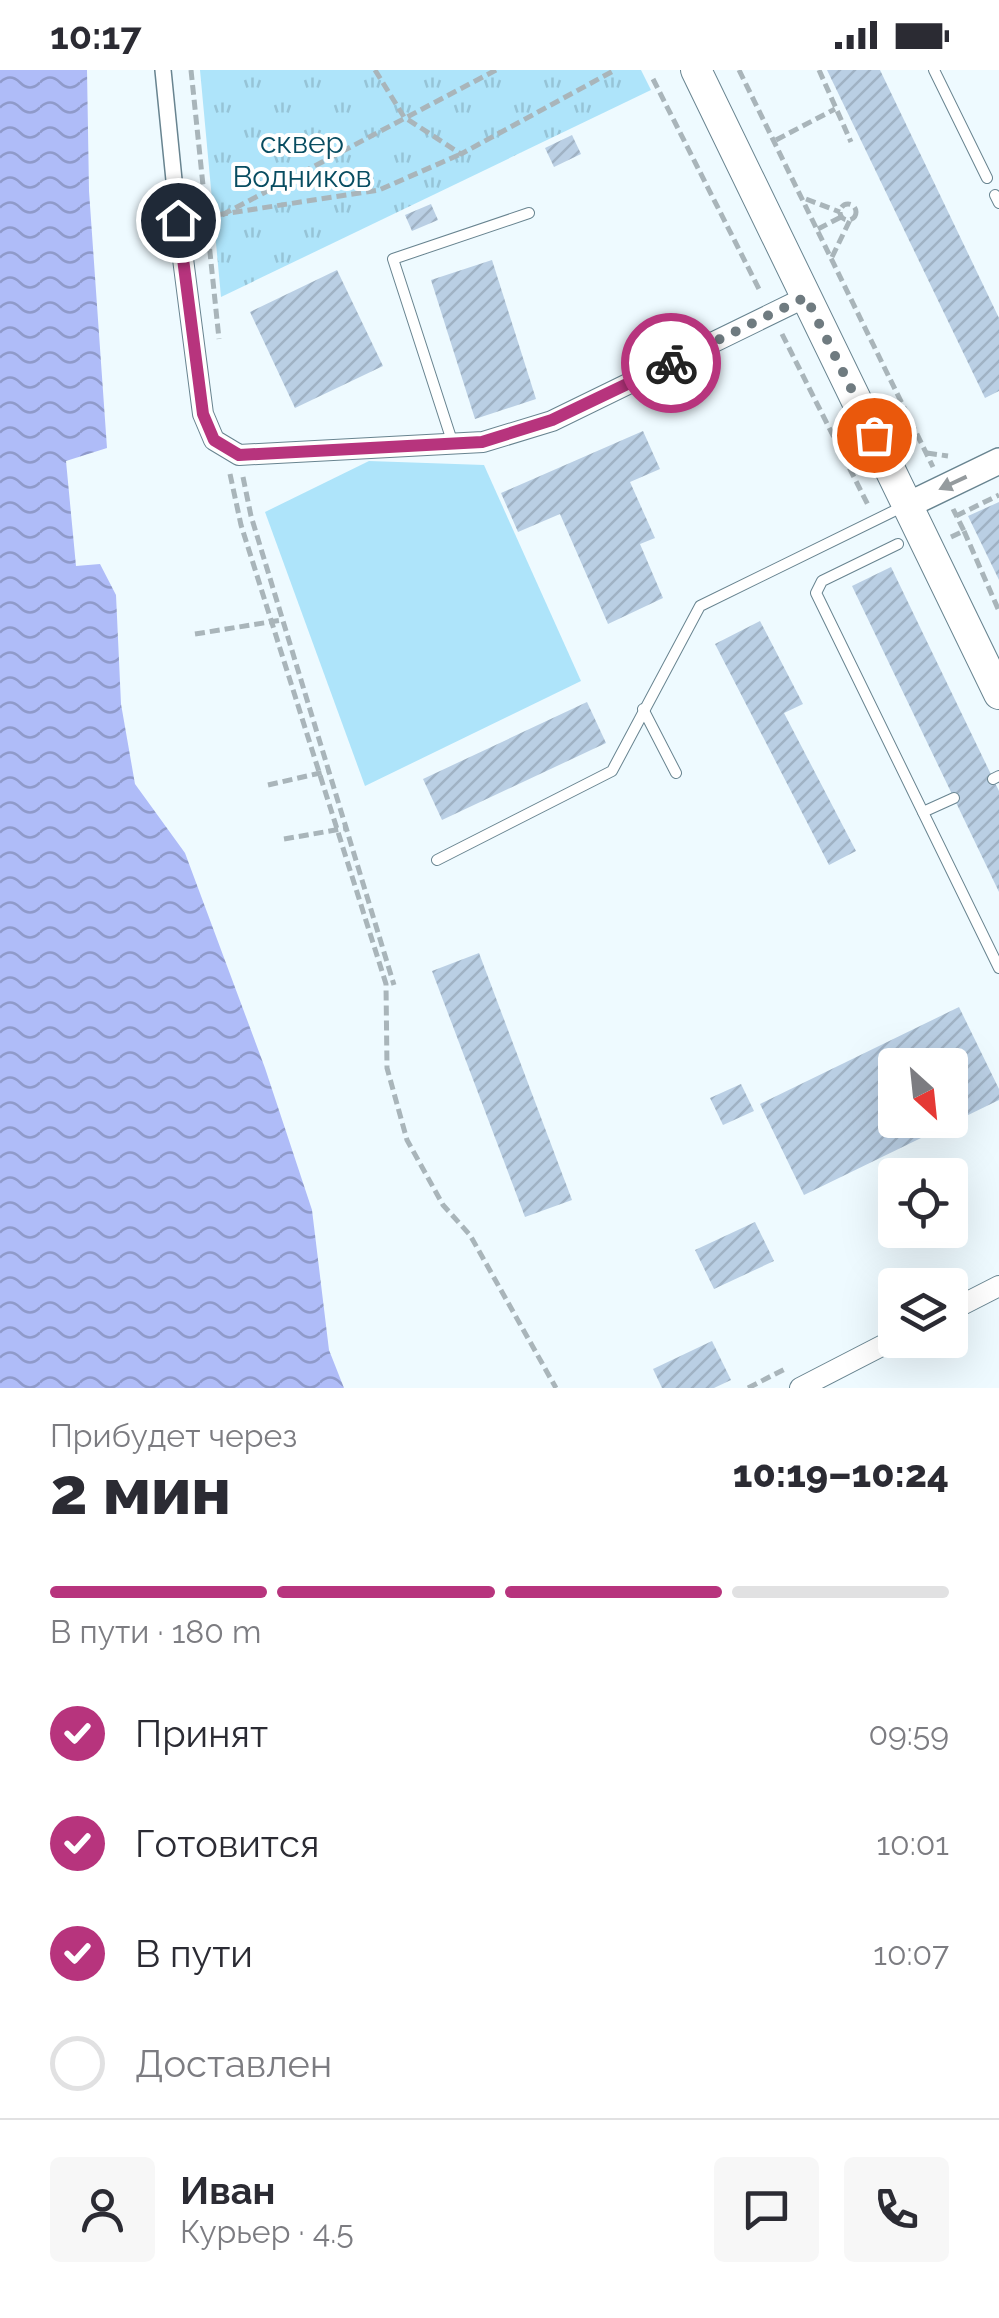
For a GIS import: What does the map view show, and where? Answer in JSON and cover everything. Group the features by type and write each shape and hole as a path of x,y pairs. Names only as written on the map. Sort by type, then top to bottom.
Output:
{"main road":[{"path":"696,70 999,694"}],"street":[{"path":"163,70 203,414 214,440 232,452 482,442 552,420 806,297"},
{"path":"908,504 999,461"},
{"path":"968,1302 999,1286"},
{"path":"800,1388 878,1349"}],"lane":[{"path":"934,70 987,178"},
{"path":"452,444 393,259 530,212"},
{"path":"437,860 612,771 700,606 908,504"},
{"path":"898,544 822,581 816,592 999,968"},
{"path":"643,710 676,773"},
{"path":"923,812 954,798"}],"path":[{"path":"191,70 220,352"},
{"path":"375,70 404,117 461,154"},
{"path":"222,215 496,70"},
{"path":"178,220 379,190 461,154 615,70"},
{"path":"819,70 851,142"},
{"path":"776,140 840,110"},
{"path":"804,198 850,220"},
{"path":"818,229 841,214 848,204 853,206 856,216 850,220 832,257"},
{"path":"926,453 948,456 964,449"},
{"path":"232,452 394,985"},
{"path":"232,452 241,525 386,984 387,1068 407,1140 443,1206 470,1236 556,1388"},
{"path":"956,516 999,495"},
{"path":"964,532 999,611"},
{"path":"195,634 282,620"},
{"path":"268,785 329,771"},
{"path":"284,839 347,828"}],"green space":[{"name":"сквер Водников","path":"200,70 641,70 651,90 221,297"},
{"path":"369,461 484,465 581,681 365,786 265,512"}],"water":[{"path":"0,70 87,70 89,191 107,448 66,461 76,566 100,564 116,595 121,704 135,784 185,853 265,1068 312,1210 329,1350 344,1388 0,1388"}],"building":[{"path":"827,70 880,70 999,318 999,391 985,398"},
{"path":"572,135 581,154 554,167 545,148"},
{"path":"431,204 438,220 412,231 405,215"},
{"path":"492,260 536,399 475,419 431,280"},
{"path":"337,270 383,366 295,408 250,312"},
{"path":"643,431 660,469 630,482 655,538 640,544 663,598 608,624 560,514 518,532 501,493"},
{"path":"999,502 999,580 968,516"},
{"path":"891,567 999,791 999,892 852,586"},
{"path":"760,621 803,704 784,713 856,851 829,865 715,644"},
{"path":"587,702 606,743 442,820 423,779"},
{"path":"479,953 572,1200 525,1217 432,971"},
{"path":"959,1007 999,1089 999,1100 968,1115 968,1048 878,1048 878,1138 921,1138 804,1195 760,1104"},
{"path":"741,1084 754,1111 723,1125 710,1098"},
{"path":"755,1222 774,1261 714,1289 695,1250"},
{"path":"712,1341 731,1380 714,1388 662,1388 653,1369"}],"way so far":[{"path":"671,363 806,297 874,435"}],"route":[{"path":"178,220 203,414 214,440 239,455 482,442 552,420 671,363"}]}
